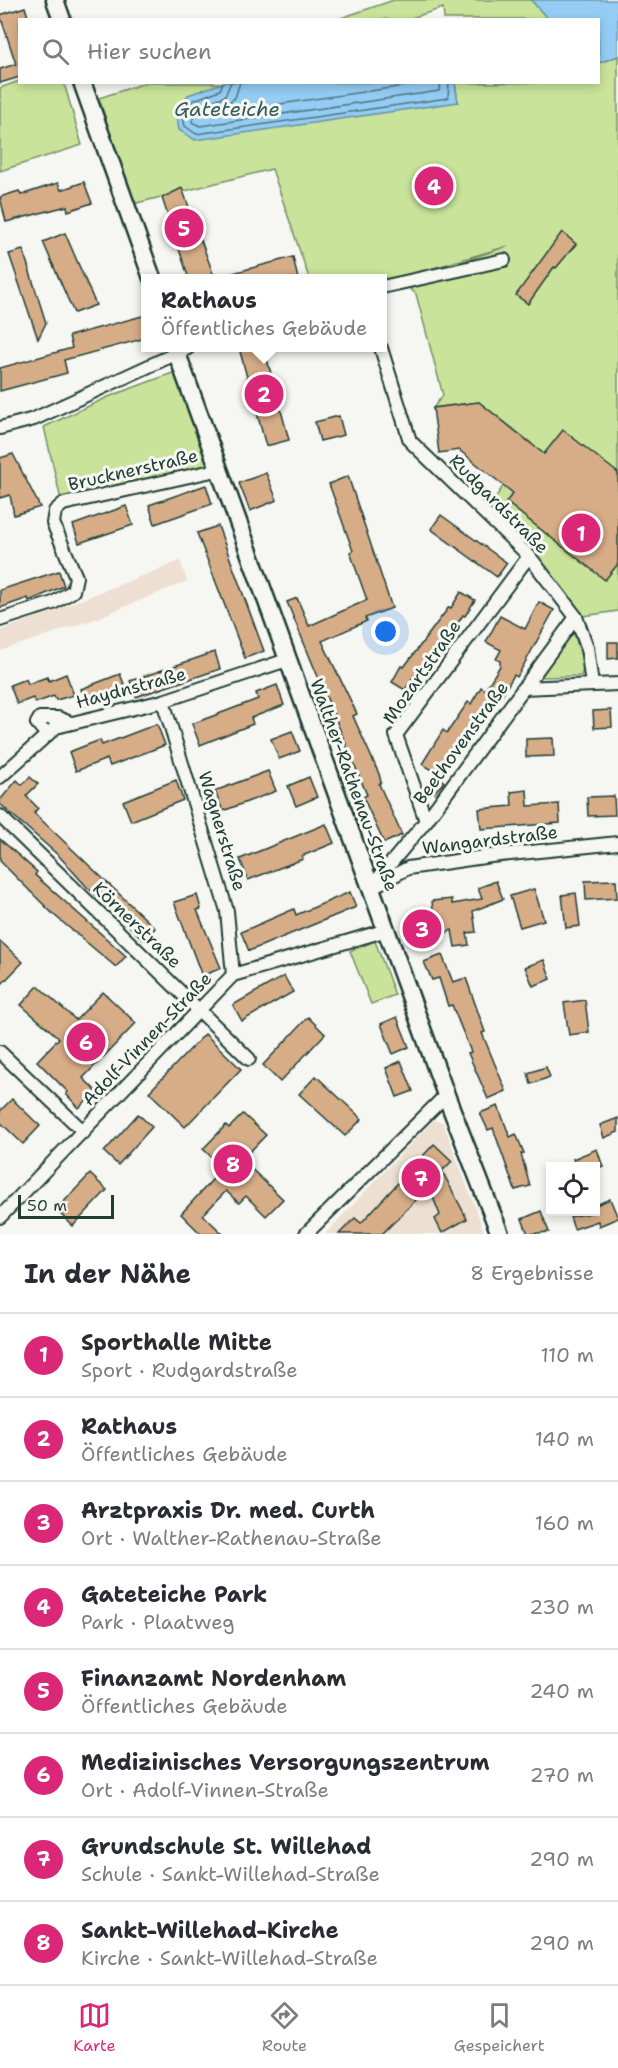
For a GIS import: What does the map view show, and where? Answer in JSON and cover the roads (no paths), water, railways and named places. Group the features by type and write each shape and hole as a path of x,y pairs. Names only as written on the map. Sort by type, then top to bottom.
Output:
{"street":[{"path":"55,0 61,18"},
{"path":"83,84 150,274"},
{"path":"387,286 504,260"},
{"path":"0,428 34,419 176,352"},
{"name":"Walther-Rathenau-Straße","path":"181,352 287,660 446,1095 500,1234"},
{"name":"Rudgardstraße","path":"382,352 410,441 529,556 576,617 587,647 592,685"},
{"name":"Brucknerstraße","path":"0,620 53,603 73,591 76,577 53,524 55,511 63,504 221,469"},
{"name":"Mozartstraße","path":"426,821 396,735 529,556"},
{"name":"Beethovenstraße","path":"371,887 426,821 576,617"},
{"name":"Haydnstraße","path":"0,777 56,727 163,701 287,660"},
{"path":"523,688 618,684"},
{"name":"Wagnerstraße","path":"163,701 227,911 233,975"},
{"name":"Körnerstraße","path":"0,816 249,1059"},
{"name":"Wangardstraße","path":"371,887 408,868 491,856 618,843"},
{"name":"Adolf-Vinnen-Straße","path":"0,1217 233,975 387,930"},
{"path":"0,1052 84,1132"},
{"path":"306,1234 446,1095"}],"water":[{"path":"531,0 618,0 618,56 600,63 600,18 547,18"},
{"name":"Gateteiche","path":"219,84 455,84 458,102 195,140 179,130 177,117 188,95"}],"place":[{"name":"Gateteiche Park","path":"434,186"},
{"name":"Finanzamt Nordenham","path":"184,228"},
{"name":"Rathaus","path":"264,394"},
{"name":"Sporthalle Mitte","path":"581,533"},
{"name":"Arztpraxis Dr. med. Curth","path":"422,929"},
{"name":"Medizinisches Versorgungszentrum","path":"86,1042"},
{"name":"Sankt-Willehad-Kirche","path":"233,1164"},
{"name":"Grundschule St. Willehad","path":"421,1178"}]}
